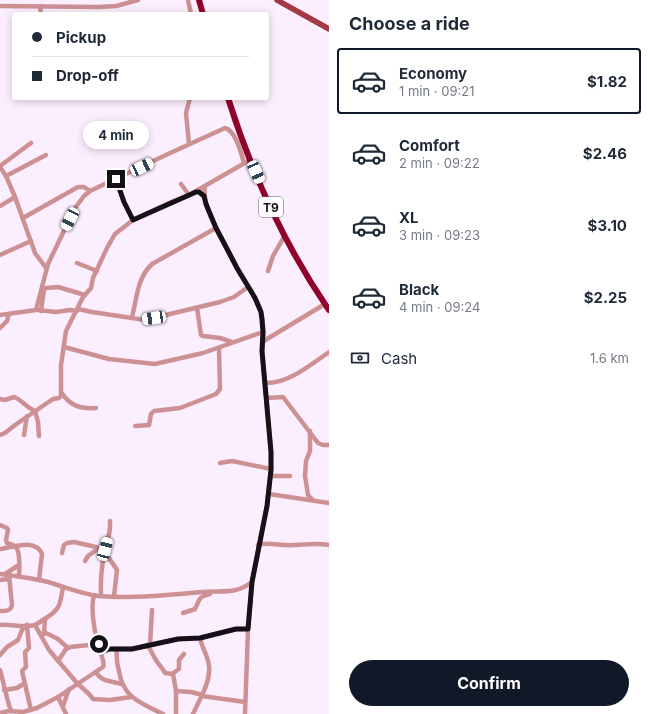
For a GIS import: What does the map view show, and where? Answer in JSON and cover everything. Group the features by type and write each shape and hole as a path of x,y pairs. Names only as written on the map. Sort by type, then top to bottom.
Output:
{"highway":[{"path":"199,0 202,12"},
{"name":"T9","path":"229,100 242,140 247,161 285,235 329,310"}],"main road":[{"path":"277,0 329,28"}],"street":[{"path":"0,6 99,7 120,5 138,0"},
{"path":"188,0 191,12"},
{"path":"40,6 41,12"},
{"path":"189,100 186,113 189,144"},
{"path":"0,434 6,433 27,416 53,399 60,398 61,365 66,331 85,295 91,288 93,280 113,238 122,228 133,220 196,192 247,161 233,135 227,128 189,144 90,191 84,196 75,208 46,268 38,310"},
{"path":"31,143 0,166 15,197 37,256 46,268"},
{"path":"6,176 46,155"},
{"path":"116,179 124,202 133,220"},
{"path":"181,184 184,186 189,195"},
{"path":"205,186 204,196 206,204 216,228 261,312 263,332 262,351 271,452 271,476 269,494 252,582 248,629 245,714"},
{"path":"23,218 78,187 84,187 90,191"},
{"path":"196,192 199,192 204,196"},
{"path":"0,206 15,197"},
{"path":"132,317 138,286 148,268 152,264 216,228"},
{"path":"268,271 273,256 285,235"},
{"path":"0,255 31,241"},
{"path":"77,263 97,271"},
{"path":"38,310 46,288 58,287 85,295"},
{"path":"0,315 38,310 78,310 146,320 229,299 248,287"},
{"path":"263,342 325,304"},
{"path":"197,308 203,336 220,338 232,342"},
{"path":"0,328 7,321 9,314"},
{"path":"64,347 109,359 154,364 219,348 263,332"},
{"path":"135,426 149,425 151,414 154,411 180,408 216,394 220,389 219,348"},
{"path":"265,384 273,384 298,373 329,352"},
{"path":"61,392 67,400 74,405 96,408"},
{"path":"0,399 5,400 14,397 35,411 38,422 39,436"},
{"path":"266,398 284,398 320,445 329,445"},
{"path":"24,436 27,416"},
{"path":"310,431 310,451 306,461 305,476 307,492 313,500"},
{"path":"220,463 232,461 271,470"},
{"path":"271,476 290,476"},
{"path":"269,494 329,502"},
{"path":"101,596 100,580 110,531 110,521"},
{"path":"0,525 8,530 7,543 15,546 18,554 19,577"},
{"path":"62,553 64,544 72,542 105,550 117,570 114,596"},
{"path":"258,545 265,544 285,546 314,543 329,545"},
{"path":"1,549 15,546 33,545 42,552 42,569 40,580"},
{"path":"85,561 88,556 99,548"},
{"path":"0,580 19,565"},
{"path":"6,576 40,580 101,596 155,597 233,591 252,582"},
{"path":"0,611 9,610 12,608 6,576"},
{"path":"0,625 35,625 55,613 61,600 63,587"},
{"path":"183,613 194,610 200,598 210,594 211,592"},
{"path":"0,713 23,712 37,708 58,697 69,688 104,666 102,652 94,626 92,603 94,595"},
{"path":"152,610 149,645 157,662 165,673 172,674 179,669 179,660 184,654"},
{"path":"44,640 45,619"},
{"path":"0,655 7,647 18,640 22,630 27,625"},
{"path":"27,625 29,648 25,652 26,667 22,671 31,710"},
{"path":"35,625 49,650 93,700 110,700 131,697"},
{"path":"102,652 105,649 132,649 178,639 200,638 236,629 248,629"},
{"path":"44,632 58,639 68,648"},
{"path":"193,714 205,688 209,668 200,638"},
{"path":"58,661 68,648 99,644"},
{"path":"117,649 116,659 122,684 131,697 161,713"},
{"path":"0,670 4,680 4,690 12,712"},
{"path":"96,672 103,680 122,684"},
{"path":"172,674 176,691 176,714"},
{"path":"4,690 16,689 25,683"},
{"path":"63,706 69,688"},
{"path":"176,691 191,692 245,702"},
{"path":"58,697 66,714"},
{"path":"37,708 40,714"},
{"path":"152,714 161,713"}],"route":[{"path":"99,644 102,652 105,649 132,649 170,640 200,638 236,629 248,629 252,582 258,545 267,506 271,470 271,452 262,351 263,332 261,312 255,298 216,228 204,196 199,192 196,192 133,220 124,202 116,179"}]}
